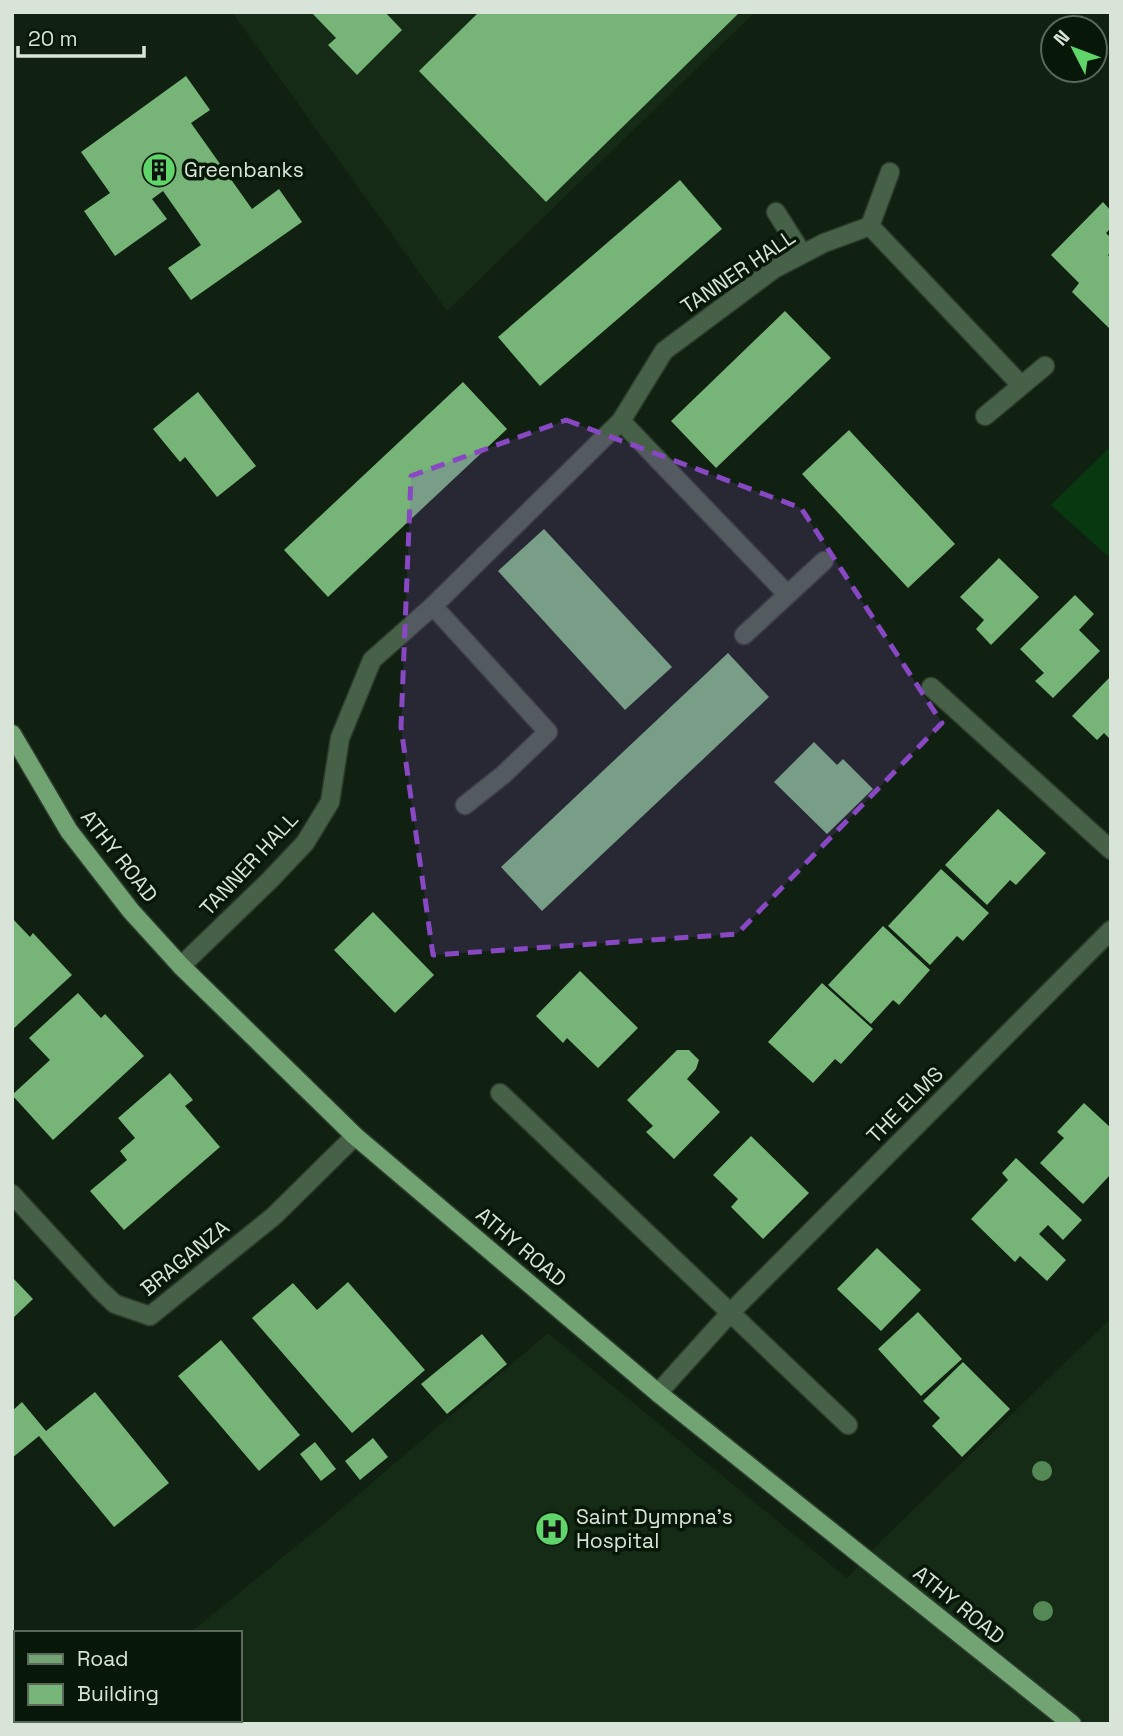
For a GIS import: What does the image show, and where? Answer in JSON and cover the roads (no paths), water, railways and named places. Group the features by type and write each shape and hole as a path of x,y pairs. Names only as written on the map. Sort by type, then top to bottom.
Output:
{"main road":[{"name":"ATHY ROAD","path":"12,734 69,831 131,911 181,966 355,1136 658,1393 1072,1724"}],"street":[{"path":"890,172 870,226 1021,384"},
{"path":"776,212 802,253"},
{"name":"TANNER HALL","path":"181,966 305,843 330,802 340,738 372,660 433,606 621,421 664,351 774,269 802,253 870,226"},
{"path":"985,416 1045,366"},
{"path":"621,421 787,594"},
{"path":"744,635 824,561"},
{"path":"433,606 548,732 503,775 465,805"},
{"path":"931,687 1111,849"},
{"name":"THE ELMS","path":"658,1393 731,1312 1111,930"},
{"path":"500,1093 848,1425"},
{"name":"BRAGANZA","path":"12,1194 115,1304 149,1316 274,1216 355,1136"}],"place":[{"name":"Greenbanks","path":"159,170"},
{"name":"Saint Dympna's Hospital","path":"552,1529"}]}
